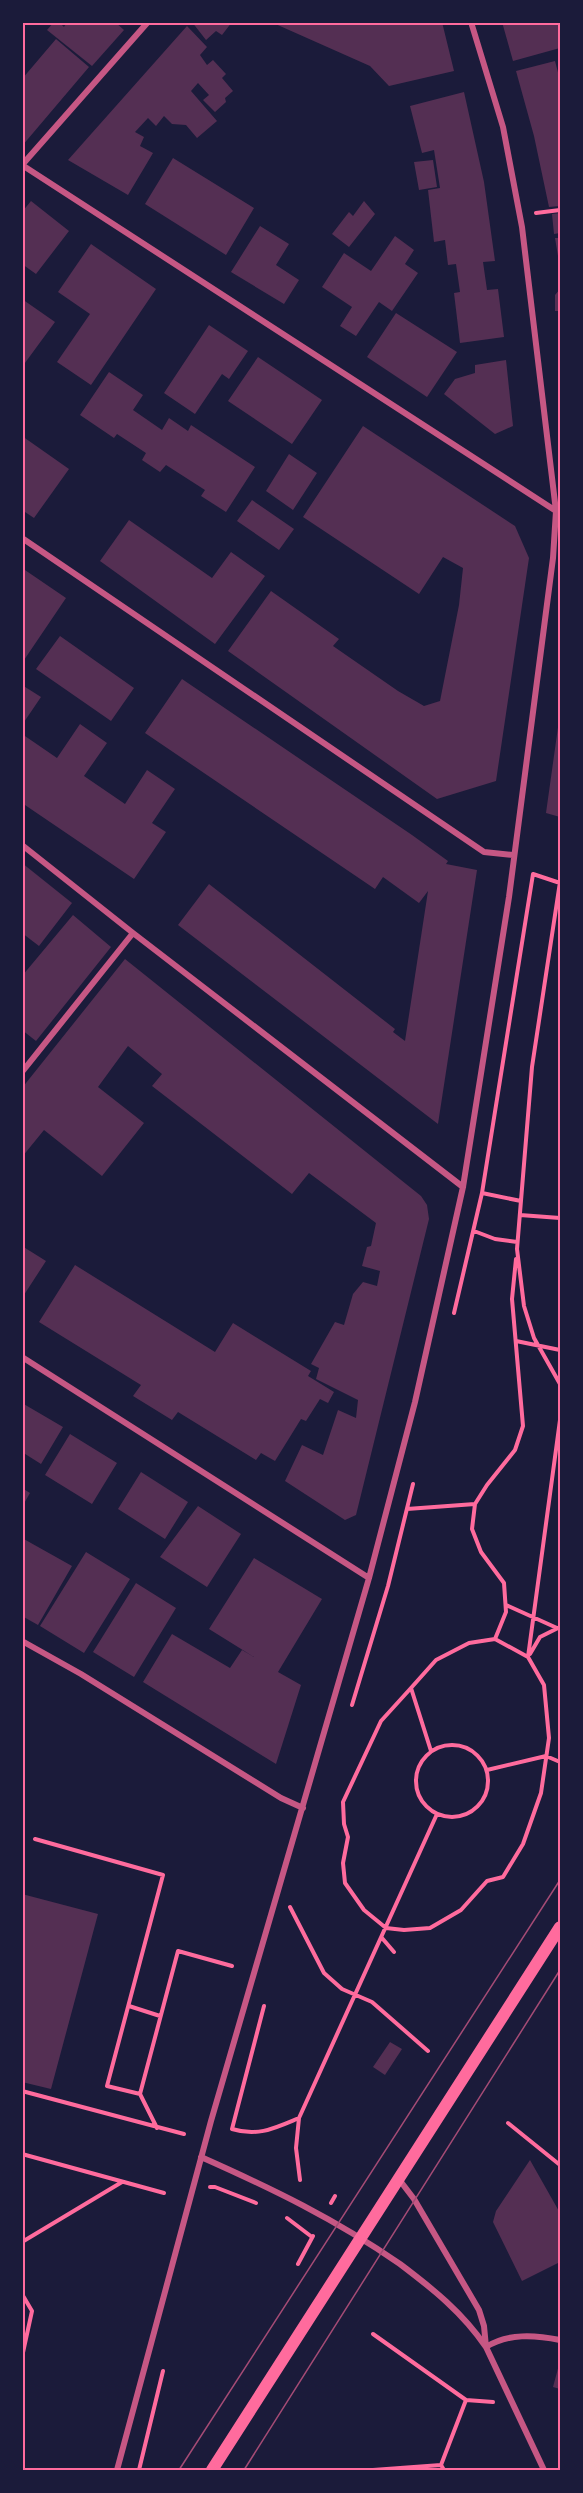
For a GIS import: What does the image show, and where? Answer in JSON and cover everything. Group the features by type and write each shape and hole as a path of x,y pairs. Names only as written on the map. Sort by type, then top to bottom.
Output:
{"main road":[{"path":"212,2470 561,1927"}],"street":[{"path":"148,22 23,165 556,511"},
{"path":"117,2470 201,2157 369,1578 415,1402 463,1187 508,897 553,558 556,511 522,226 503,127 471,22"},
{"path":"22,538 484,852 513,855"},
{"path":"22,845 463,1187"},
{"path":"22,1072 133,933"},
{"path":"22,1357 369,1578"},
{"path":"22,1641 81,1674 281,1798 303,1808"},
{"path":"201,2157 324,2215 360,2237 442,2296 473,2328 486,2347 544,2470"},
{"path":"398,2178 414,2199 479,2310 484,2326 486,2347"},
{"path":"486,2347 497,2340 511,2337 536,2336 561,2340"}],"path":[{"path":"536,213 561,210"},
{"path":"495,1639 506,1612 504,1583 481,1552 472,1528 476,1504 487,1485 515,1450 523,1426 512,1299 532,1067 560,883 533,874"},
{"path":"482,1193 521,1201"},
{"path":"520,1215 561,1218"},
{"path":"474,1231 495,1239 517,1242"},
{"path":"517,1249 524,1306 538,1346 561,1384"},
{"path":"516,1341 561,1350"},
{"path":"528,1658 561,1420"},
{"path":"407,1509 476,1504"},
{"path":"505,1604 559,1627"},
{"path":"528,1658 540,1637 559,1627"},
{"path":"495,1639 528,1658 544,1684 549,1738 541,1793 523,1844 503,1877 487,1881 461,1910 430,1928 404,1930 386,1928 364,1910 345,1883 343,1863 348,1837 344,1824 343,1802 381,1721 436,1660 469,1643 495,1639"},
{"path":"411,1688 431,1751"},
{"path":"454,1745 467,1748 477,1754 487,1770 489,1786 485,1797 479,1806 459,1817 436,1814 426,1807 419,1796 416,1784 417,1772 422,1761 431,1751 442,1746 454,1745"},
{"path":"487,1770 546,1756 561,1762"},
{"path":"300,2180 296,2148 299,2118 436,1814"},
{"path":"35,1839 163,1875 107,2086 140,2094"},
{"path":"290,1906 324,1973 355,1996 372,2002 428,2051"},
{"path":"382,1938 394,1952"},
{"path":"157,2128 140,2094 177,1951 232,1966"},
{"path":"129,2006 160,2016"},
{"path":"22,2091 184,2134"},
{"path":"232,2129 247,2134 270,2129 299,2118"},
{"path":"508,2123 561,2165"},
{"path":"22,2154 164,2193"},
{"path":"22,2242 123,2182"},
{"path":"209,2187 215,2187 258,2204"},
{"path":"280,2213 312,2237"},
{"path":"22,2294 32,2310 22,2357"},
{"path":"373,2334 466,2400 493,2402"},
{"path":"139,2470 164,2367"},
{"path":"441,2465 466,2400"},
{"path":"373,2470 441,2465"},
{"path":"441,2465 444,2470"}],"building":[{"path":"54,22 59,22 64,27 67,22 115,22 124,30 92,66 47,30"},
{"path":"192,22 232,22 222,35 216,31 206,40"},
{"path":"271,22 442,22 454,71 389,86 370,66"},
{"path":"502,22 560,22 560,48 513,61"},
{"path":"187,26 207,47 200,55 207,65 213,60 226,74 222,78 233,91 225,98 226,102 215,112 203,100 209,95 198,83 191,91 217,121 197,138 186,125 172,124 164,116 156,126 148,118 135,132 144,137 140,146 153,153 128,195 68,160"},
{"path":"56,39 89,67 22,146 22,79"},
{"path":"555,61 560,80 560,206 549,207 534,136 516,71"},
{"path":"464,92 484,182 495,261 483,262 487,290 498,289 504,337 460,343 454,293 460,292 456,264 448,265 445,240 434,242 428,190 440,188 434,150 422,153 410,106"},
{"path":"173,158 254,208 226,255 145,204"},
{"path":"433,160 437,187 419,190 414,162"},
{"path":"31,201 69,231 36,274 22,264 22,212"},
{"path":"364,201 375,214 349,247 332,234 349,212 353,216"},
{"path":"560,213 560,233 554,234 552,214"},
{"path":"260,226 289,244 276,265 299,280 284,304 231,272"},
{"path":"395,236 414,250 405,264 418,273 392,311 379,302 356,336 340,326 352,307 322,287 344,253 371,271"},
{"path":"555,238 560,238 560,262 559,262"},
{"path":"91,244 156,289 91,385 57,362 90,314 58,292"},
{"path":"560,289 560,311 555,311 555,295"},
{"path":"22,299 55,322 22,367"},
{"path":"396,313 457,352 427,397 367,357"},
{"path":"209,325 248,351 229,379 222,374 195,414 164,393"},
{"path":"258,357 322,400 292,444 228,401"},
{"path":"506,360 513,426 495,434 444,394 455,379 475,373 475,365"},
{"path":"109,372 143,395 133,410 162,430 169,418 188,431 191,425 255,467 226,512 201,496 205,490 166,465 160,472 142,460 146,453 117,434 114,438 80,415"},
{"path":"363,426 515,526 529,558 496,781 437,799 228,651 271,591 339,639 333,646 398,691 424,706 440,701 459,605 463,568 443,557 419,594 303,517"},
{"path":"22,436 69,469 34,518 22,510"},
{"path":"289,454 317,473 293,510 266,491"},
{"path":"252,500 294,529 279,550 237,521"},
{"path":"129,520 212,578 231,552 265,576 215,644 100,561"},
{"path":"22,568 66,598 22,663"},
{"path":"60,636 134,688 111,721 36,669"},
{"path":"182,679 412,835 448,861 446,864 477,870 438,1124 178,925 209,884 395,1029 393,1032 405,1041 428,891 419,903 383,877 375,889 145,733"},
{"path":"22,685 41,697 22,725"},
{"path":"560,721 560,817 546,813"},
{"path":"80,724 107,743 84,776 125,804 147,770 175,789 152,823 166,832 134,879 22,803 22,734 57,758"},
{"path":"22,863 72,903 39,946 22,933"},
{"path":"73,915 111,947 36,1041 22,1030 22,976"},
{"path":"125,959 421,1196 427,1205 429,1219 356,1515 345,1520 285,1481 302,1445 323,1455 338,1410 356,1418 358,1400 316,1379 319,1368 311,1364 335,1322 344,1325 353,1294 363,1282 377,1286 380,1271 362,1266 367,1247 371,1246 376,1223 309,1173 292,1194 152,1086 162,1074 128,1046 98,1087 144,1123 102,1176 44,1130 22,1157 22,1088"},
{"path":"22,1246 46,1261 22,1298"},
{"path":"75,1265 215,1352 233,1323 311,1371 308,1376 334,1392 328,1403 320,1399 306,1421 301,1419 275,1461 261,1453 256,1460 178,1412 172,1420 133,1396 141,1385 39,1322"},
{"path":"22,1403 63,1427 41,1464 22,1452"},
{"path":"70,1434 117,1463 92,1504 45,1475"},
{"path":"141,1472 188,1502 165,1539 118,1509"},
{"path":"22,1488 30,1493 22,1507"},
{"path":"198,1506 241,1534 207,1587 160,1557"},
{"path":"22,1538 72,1566 38,1625 22,1616"},
{"path":"86,1552 130,1579 84,1653 40,1626"},
{"path":"254,1558 322,1599 278,1672 301,1685 276,1764 143,1682 172,1634 230,1668 242,1650 254,1657 209,1629"},
{"path":"136,1583 176,1608 134,1677 93,1652"},
{"path":"22,1894 98,1914 51,2089 22,2082"},
{"path":"390,2042 402,2049 385,2075 373,2067"},
{"path":"530,2160 560,2213 560,2262 522,2281 493,2222 496,2211"},
{"path":"560,2361 560,2389 553,2387"}],"tram line":[{"path":"179,2470 560,1880"},
{"path":"244,2470 560,1970"}]}
